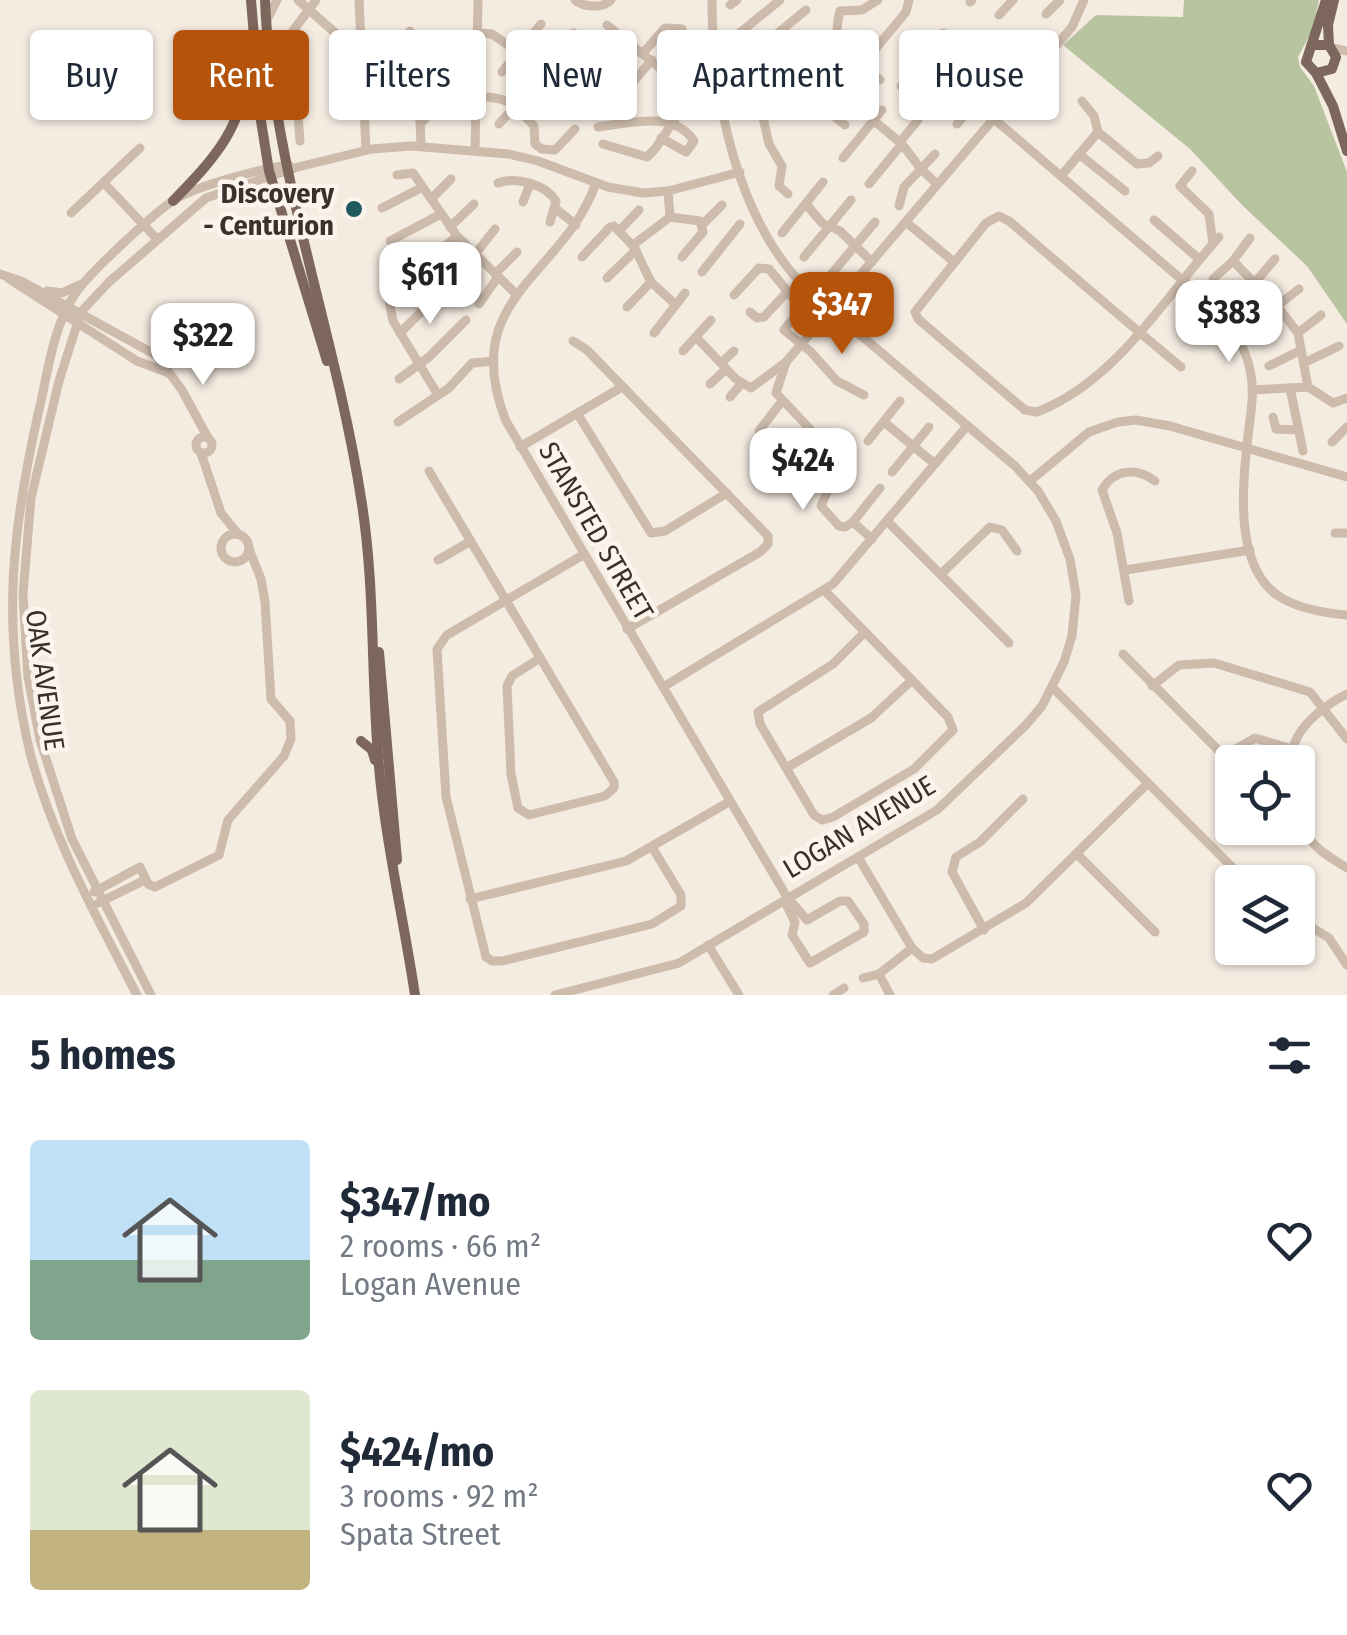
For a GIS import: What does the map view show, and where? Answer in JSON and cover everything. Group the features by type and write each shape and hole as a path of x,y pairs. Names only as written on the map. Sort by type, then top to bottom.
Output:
{"main road":[{"path":"250,0 252,30"},
{"path":"265,0 272,96 291,167 362,500 401,910"},
{"path":"1326,0 1313,44 1305,57 1333,106 1347,151"},
{"path":"1333,106 1338,64 1328,31 1334,0"},
{"path":"1313,44 1331,47"},
{"path":"1316,72 1338,64"},
{"path":"174,200 216,157 236,120"},
{"path":"263,120 270,174 339,396"},
{"path":"371,594 382,806"},
{"path":"377,740 382,737 378,650"},
{"path":"362,741 374,754 413,995"}],"street":[{"path":"266,23 277,0"},
{"path":"298,0 311,5 334,30"},
{"path":"358,0 360,30"},
{"path":"478,0 478,30"},
{"path":"575,0 582,5 603,5 611,0"},
{"name":"LOGAN AVENUE","path":"712,0 714,30"},
{"path":"756,0 771,30"},
{"path":"742,30 780,0"},
{"path":"838,30 838,16 844,10 862,10 878,0"},
{"path":"879,45 906,12 909,0"},
{"path":"999,15 1013,0"},
{"path":"1046,14 1060,0"},
{"path":"1059,41 1075,22 1084,0"},
{"path":"300,141 292,32 311,5"},
{"path":"781,30 806,10"},
{"path":"537,30 542,24"},
{"path":"607,26 612,30"},
{"path":"637,73 665,28 682,29"},
{"path":"1331,47 1347,50"},
{"path":"637,48 657,67"},
{"path":"502,72 506,67"},
{"path":"1082,101 1094,116 1098,132 1137,164 1150,164 1158,156"},
{"path":"879,113 882,110"},
{"path":"499,124 506,116"},
{"path":"365,120 366,150"},
{"path":"475,151 476,120"},
{"path":"529,120 535,128 535,144 545,150 555,150 575,129"},
{"name":"LOGAN AVENUE","path":"555,995 672,966 942,806 1025,726 1052,687 1069,650 1076,595 1074,574 1065,542 1042,497 1030,481 805,288 774,250 754,213 727,120"},
{"path":"764,120 769,144 782,166 779,186 788,194"},
{"path":"838,120 844,125"},
{"path":"843,158 873,120 901,143 937,184"},
{"path":"868,184 918,120"},
{"path":"958,124 961,120"},
{"path":"788,462 814,432 776,393 786,362 991,120"},
{"path":"995,120 1222,314 1238,336 1248,359 1252,390 1241,496 1250,550 1264,581 1280,598 1347,615"},
{"path":"598,127 672,121 692,135 694,142 686,152 662,138"},
{"path":"602,144 647,156 672,121"},
{"path":"421,146 422,122"},
{"path":"1061,176 1098,132"},
{"path":"79,317 206,198 291,167 366,150 421,146 526,158 625,191 668,191 740,172"},
{"path":"72,213 140,148"},
{"path":"899,206 904,187 935,154"},
{"path":"1079,154 1125,190"},
{"path":"1181,367 1139,332 1002,217 989,220 919,304 916,316 1028,412 1042,411 1094,380 1139,332 1216,241 1209,214 1180,186 1192,170"},
{"path":"397,175 413,172 453,231 516,294"},
{"name":"OAK AVENUE","path":"136,995 49,814 31,754 18,690 12,630 13,544 20,490 46,376 66,310 84,282 174,200 202,188 270,174"},
{"path":"432,198 451,179"},
{"path":"498,183 511,179 554,196 550,222"},
{"path":"782,233 823,182"},
{"path":"104,184 157,240"},
{"path":"523,202 530,184"},
{"name":"STANSTED STREET","path":"596,184 576,225 516,294 499,330 494,361 498,402 626,629 787,897 807,920 840,901 848,901 864,924 864,932 810,963 792,935 796,922 787,906 787,897"},
{"path":"382,208 421,188"},
{"path":"668,191 670,218"},
{"path":"804,258 852,200"},
{"path":"438,395 392,318 387,291 399,276 453,231 474,204"},
{"path":"806,204 822,224 840,231 872,262"},
{"path":"682,258 722,205"},
{"path":"555,208 576,225"},
{"path":"618,230 639,210"},
{"path":"390,241 442,214"},
{"path":"608,278 634,248 670,218 697,220 721,247"},
{"path":"1154,220 1199,260"},
{"path":"829,277 875,222"},
{"path":"906,222 954,262"},
{"path":"702,272 740,224"},
{"path":"582,257 610,227 618,230 634,248 652,282 676,304"},
{"path":"454,282 496,228"},
{"path":"1213,279 1250,238"},
{"path":"478,304 517,252"},
{"path":"1239,301 1275,260"},
{"path":"1233,261 1298,333 1308,387"},
{"path":"734,294 762,267 772,271 798,310 784,330 837,380 864,395"},
{"path":"4,276 62,293 84,282"},
{"path":"4,276 15,286 156,355 186,396 203,439 212,445 205,452 221,513 221,551 226,559 235,562 246,554"},
{"path":"627,307 652,282"},
{"path":"35,288 66,310"},
{"path":"1261,330 1299,289"},
{"path":"750,312 757,318 764,317 788,290"},
{"path":"654,332 686,293"},
{"path":"400,334 430,302"},
{"path":"1298,333 1321,315"},
{"name":"OAK AVENUE","path":"79,317 32,490 24,594 31,700 42,751 74,845 151,995"},
{"path":"398,379 466,320"},
{"path":"683,351 711,320"},
{"path":"696,337 741,384 756,387 786,362"},
{"path":"572,341 587,350 766,532 768,544 760,552 626,629"},
{"path":"1304,363 1339,346"},
{"path":"1269,366 1301,350"},
{"path":"710,384 734,351"},
{"path":"398,422 438,395 472,363 494,361"},
{"path":"46,376 60,379"},
{"path":"730,397 741,384"},
{"path":"520,447 622,386"},
{"path":"1252,390 1308,387 1333,404 1346,401"},
{"path":"1290,388 1303,451"},
{"path":"759,431 782,401"},
{"path":"868,441 900,401"},
{"path":"577,414 644,527 652,534 666,531 727,492"},
{"path":"1273,416 1276,430 1298,430"},
{"path":"1030,481 1089,432 1136,420 1170,426 1347,477"},
{"path":"884,422 935,464"},
{"path":"892,472 929,426"},
{"path":"663,688 825,591 966,426"},
{"path":"1332,442 1347,428"},
{"path":"848,461 831,483 821,506 840,526 853,522 880,488"},
{"path":"1042,497 1045,468"},
{"path":"429,471 607,769 614,788 606,796 528,815 518,808 512,782 508,686 512,676 540,658"},
{"path":"1129,601 1126,570 1102,490 1107,482 1128,471 1142,472 1155,481"},
{"path":"89,901 98,890 140,867 145,880 155,887 215,859 222,850 228,820 290,746 290,721 271,700 265,602 256,570 246,554 246,539 221,513"},
{"path":"886,521 1010,644"},
{"path":"853,522 872,538"},
{"path":"941,574 990,527 1002,530 1016,552"},
{"path":"1335,533 1347,533"},
{"path":"222,542 229,535 238,534"},
{"path":"438,560 472,541"},
{"path":"1126,570 1250,550"},
{"path":"583,555 447,635 437,650 446,797 484,954 492,961 652,924 672,914 682,901 652,847"},
{"path":"825,591 912,680 953,724 950,734 914,768 822,820 814,815 757,718 759,710 833,664 865,632"},
{"path":"1123,654 1215,748"},
{"path":"1152,686 1179,665 1214,663 1304,689 1315,696 1347,739"},
{"path":"788,768 870,718 912,680"},
{"path":"1052,687 1230,865"},
{"path":"1295,745 1324,707 1347,694"},
{"path":"1240,745 1255,738 1279,745"},
{"path":"858,857 912,948 923,958 932,959 1026,903 1148,783"},
{"path":"984,930 952,872 952,864 1023,799"},
{"path":"470,899 617,864 730,802"},
{"path":"1313,845 1347,868"},
{"path":"1077,854 1155,932"},
{"path":"89,901 104,900 145,880"},
{"path":"1315,929 1329,938 1347,965"},
{"path":"708,945 739,995"},
{"path":"862,978 879,974 912,948"},
{"path":"879,974 890,995"},
{"path":"833,995 844,988"}],"green space":[{"path":"1184,0 1319,0 1313,29 1298,57 1300,67 1314,86 1347,172 1347,324 1307,266 1190,149 1063,45 1096,15 1183,17"}],"place":[{"name":"Discovery - Centurion","path":"354,209"}]}
